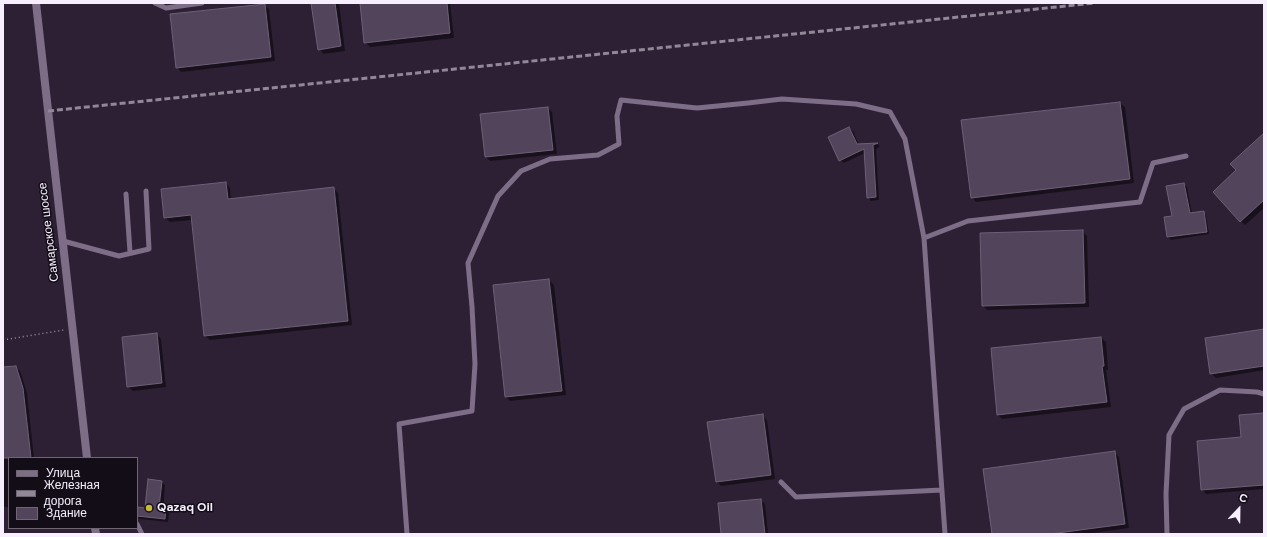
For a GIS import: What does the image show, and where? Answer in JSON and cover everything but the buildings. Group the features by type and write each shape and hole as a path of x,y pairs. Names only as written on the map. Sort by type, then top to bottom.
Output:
{"street":[{"name":"Самарское шоссе","path":"36,3 87,457"}],"lane":[{"path":"155,3 166,8 202,3"},
{"path":"407,534 399,424 472,411 475,364 468,263 498,196 521,171 550,159 598,155 619,144 617,116 621,100 697,108 782,98 856,104 890,112 905,139 924,238 945,534"},
{"path":"924,238 968,221 1140,202 1153,163 1186,156"},
{"path":"63,241 119,256 130,252 150,249 146,191"},
{"path":"126,194 130,252"},
{"path":"1167,534 1166,494 1169,435 1184,409 1220,390 1257,392 1264,394"},
{"path":"781,482 796,497 942,490"}],"path":[{"path":"3,340 72,329"}],"railway":[{"path":"48,111 1095,3"}],"place":[{"name":"Qazaq Oil","path":"149,508"}]}
